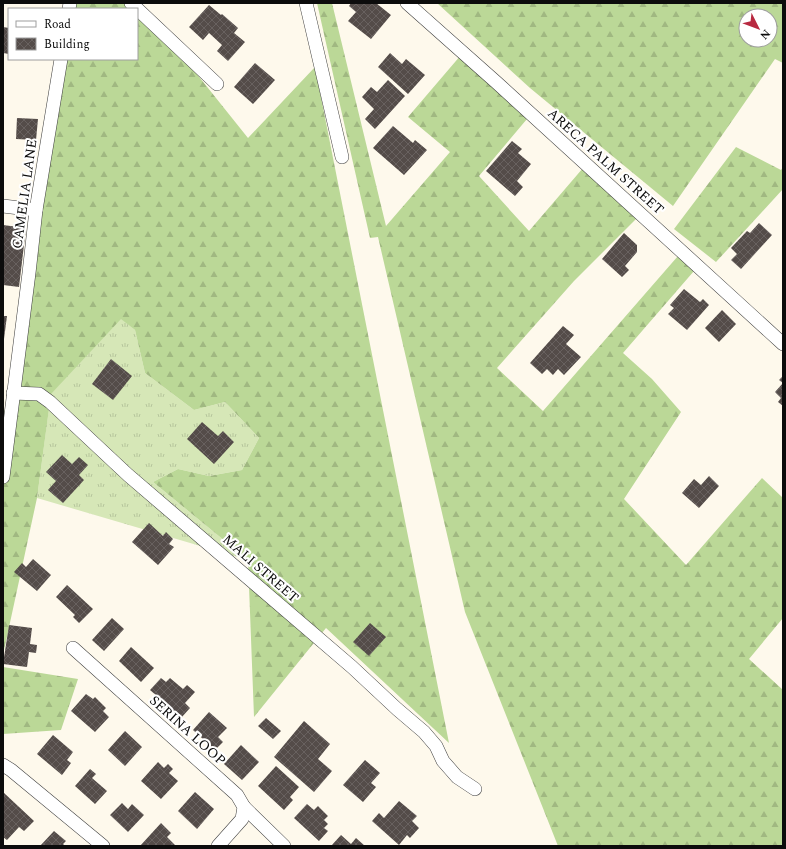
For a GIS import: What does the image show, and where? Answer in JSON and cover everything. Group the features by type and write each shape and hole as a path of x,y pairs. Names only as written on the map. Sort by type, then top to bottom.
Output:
{"street":[{"path":"306,3 342,158"},
{"name":"ARECA PALM STREET","path":"407,3 518,102 783,344"},
{"path":"138,10 217,84"},
{"name":"CAMELIA LANE","path":"3,477 36,210 61,60"},
{"path":"3,206 36,210"},
{"name":"MALI STREET","path":"13,393 39,394 50,402 128,475 352,667 424,732 436,746 452,772 475,789"},
{"name":"SERINA LOOP","path":"73,648 237,795 244,807 284,846"},
{"path":"3,765 103,846"},
{"path":"218,846 242,819 244,807"}],"green space":[{"path":"70,3 129,3 135,8 69,8"},
{"path":"317,3 332,3 386,226 450,152 408,117 461,55 527,119 479,176 529,231 583,168 638,217 574,281 497,368 543,411 678,256 694,271 623,353 652,379 681,412 624,499 686,565 762,478 783,498 783,618 749,659 783,690 783,846 558,846 465,612 378,237 370,238"},
{"path":"437,3 783,3 783,63 775,59 673,206 530,88"},
{"path":"138,11 168,38 248,138 315,67 449,743 326,628 254,717 248,560 153,482 178,469 209,476 242,470 259,438 225,402 194,410 145,373 135,330 121,319 51,394 37,498 3,655 3,414 13,393 61,60 138,60"},
{"path":"736,147 781,170 783,167 783,189 716,262 674,229"},
{"path":"121,318 135,330 145,373 194,410 225,402 259,438 242,470 209,476 178,469 153,482 248,560 37,498 51,393"},
{"path":"3,667 78,679 61,730 3,734"}],"building":[{"path":"351,3 376,3 391,15 371,39 348,21 356,12 349,6"},
{"path":"209,5 238,28 234,33 245,42 228,61 217,51 222,45 209,33 203,40 189,27"},
{"path":"3,27 8,28 8,54 3,53"},
{"path":"390,53 402,64 406,59 425,75 408,94 378,67"},
{"path":"255,63 275,80 253,104 234,87"},
{"path":"388,80 405,96 375,129 365,119 374,109 362,97 371,87 377,92"},
{"path":"17,118 38,119 36,140 16,139"},
{"path":"393,126 413,143 415,140 427,150 404,175 373,148"},
{"path":"512,141 522,149 518,153 531,164 517,181 523,187 515,196 486,171"},
{"path":"759,223 772,235 741,269 731,260 737,254 731,248 747,231 750,233"},
{"path":"3,225 26,228 19,287 3,285"},
{"path":"624,233 637,245 637,252 625,266 629,270 622,277 602,259"},
{"path":"684,289 700,302 703,299 709,305 687,330 668,314 674,308 670,305"},
{"path":"722,310 736,324 719,342 705,328"},
{"path":"3,316 7,316 4,339 3,339"},
{"path":"563,326 574,335 566,344 581,357 564,375 558,369 553,375 547,369 542,374 530,363"},
{"path":"111,359 132,376 113,400 92,384"},
{"path":"783,376 783,383 779,380"},
{"path":"783,383 783,406 778,402 781,398 775,392"},
{"path":"202,422 218,436 223,431 234,442 214,464 187,439"},
{"path":"62,455 72,464 79,457 88,465 79,475 84,480 63,503 48,490 56,481 46,472"},
{"path":"709,476 719,486 699,508 682,493 694,479 701,485"},
{"path":"149,523 163,536 166,532 173,539 169,544 174,547 158,565 132,542"},
{"path":"33,559 51,575 37,591 14,572 22,563 26,567"},
{"path":"67,585 93,609 79,623 73,617 75,615 56,597"},
{"path":"112,618 124,629 104,651 92,640"},
{"path":"370,623 386,637 369,656 353,642"},
{"path":"9,625 32,628 30,644 37,645 36,653 29,652 27,667 3,664"},
{"path":"131,647 154,668 141,682 119,661"},
{"path":"161,678 166,682 170,678 183,689 187,685 195,692 185,703 190,708 181,718 171,709 167,713 160,707 164,702 150,690"},
{"path":"86,694 93,699 95,697 106,708 103,711 109,717 95,732 71,711"},
{"path":"209,712 227,728 218,737 223,742 215,750 193,730"},
{"path":"266,718 281,731 273,739 258,726"},
{"path":"304,721 330,744 318,759 332,771 314,792 274,757"},
{"path":"125,731 142,747 125,766 108,750"},
{"path":"53,735 73,752 67,760 71,763 62,775 37,754"},
{"path":"241,745 259,762 242,780 224,764"},
{"path":"365,760 380,773 371,783 376,787 363,802 343,785"},
{"path":"158,762 164,768 168,764 173,769 169,773 178,781 161,799 141,781"},
{"path":"276,766 299,787 290,797 293,800 284,810 258,786"},
{"path":"90,769 96,774 92,778 107,791 95,804 75,786"},
{"path":"3,792 34,821 24,831 19,827 7,840 3,837"},
{"path":"195,792 214,809 197,829 178,811"},
{"path":"399,801 417,816 412,821 419,828 410,838 407,835 399,845 372,821 379,813 384,818"},
{"path":"122,803 128,809 132,804 144,815 128,832 110,815"},
{"path":"307,804 314,810 318,806 328,816 324,820 328,824 324,828 328,831 319,841 294,818"},
{"path":"161,823 171,833 167,837 176,846 140,846"},
{"path":"54,831 66,841 63,844 65,846 40,846"},
{"path":"341,835 351,844 356,838 365,846 331,846"}]}
